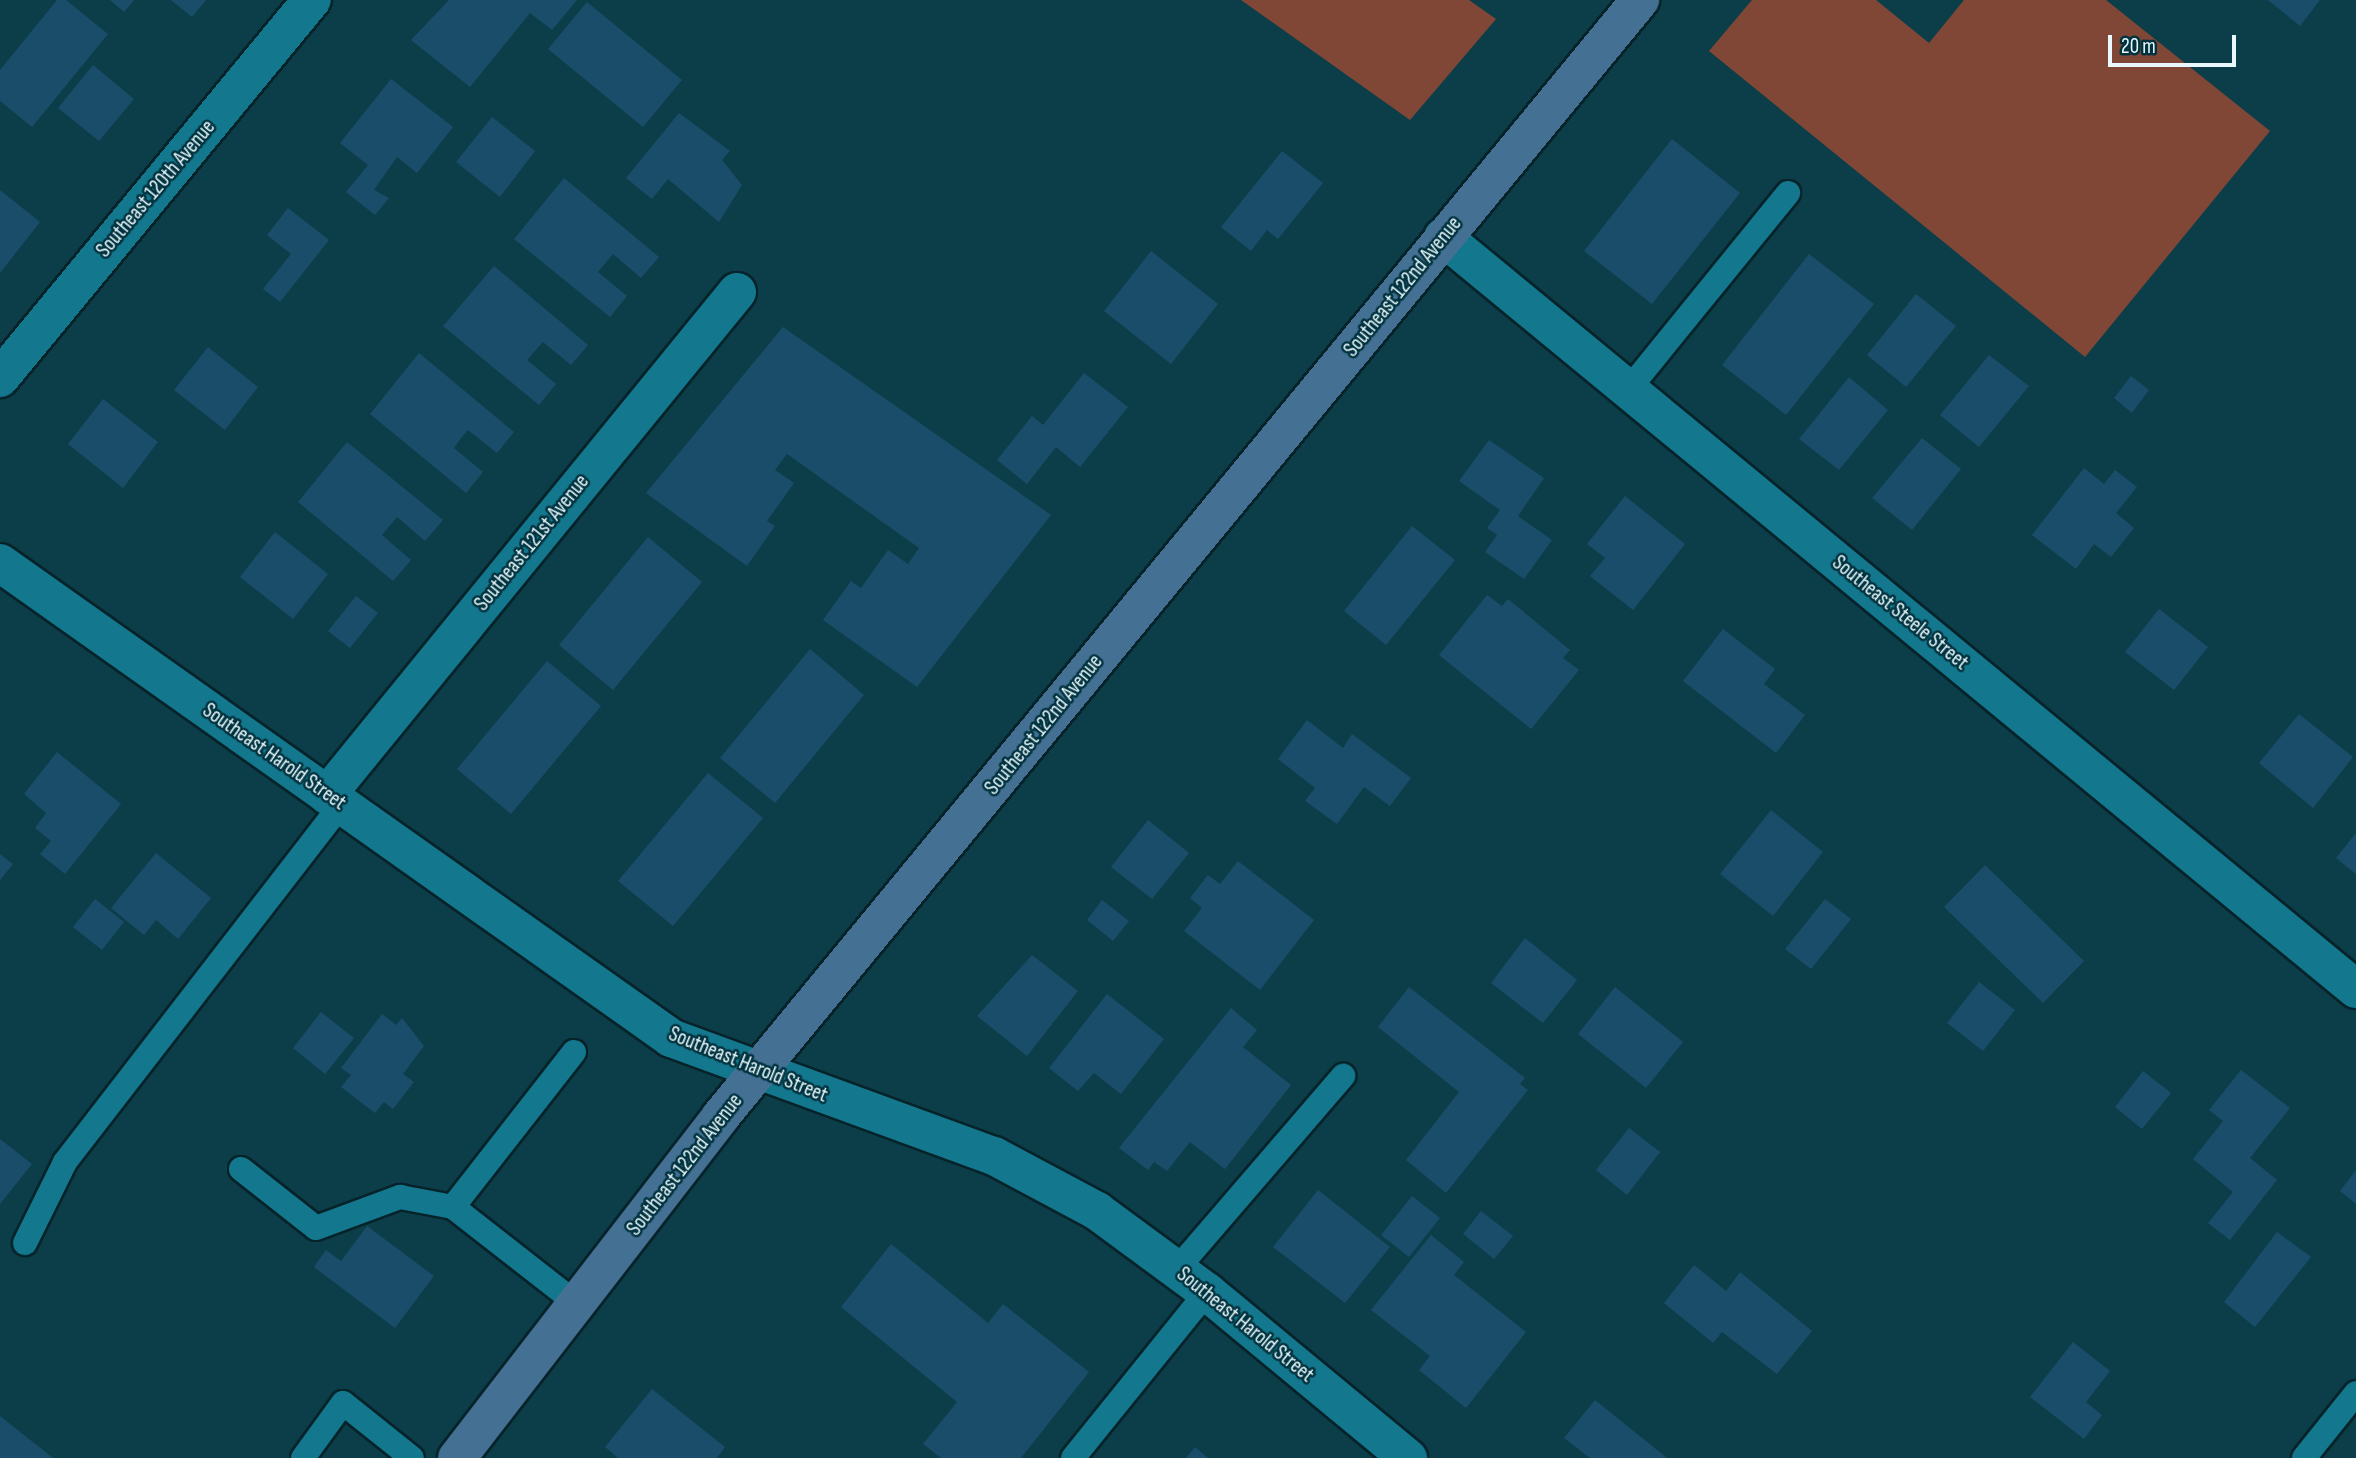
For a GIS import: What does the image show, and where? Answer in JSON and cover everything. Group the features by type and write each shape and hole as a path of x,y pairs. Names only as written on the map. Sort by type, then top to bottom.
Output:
{"main road":[{"name":"Southeast 122nd Avenue","path":"470,1453 577,1304 758,1071 1640,0"}],"street":[{"name":"Southeast 120th Avenue","path":"0,378 312,0"},
{"name":"Southeast Steele Street","path":"1443,237 2356,989"},
{"name":"Southeast 121st Avenue","path":"334,800 737,292"},
{"name":"Southeast Harold Street","path":"0,563 671,1038 1029,1172 1097,1211 1207,1292 1408,1458"}],"lane":[{"path":"1628,390 1788,193"},
{"path":"25,1243 65,1162 334,800"},
{"path":"453,1207 574,1052"},
{"path":"1177,1269 1343,1076"},
{"path":"241,1169 316,1228 400,1197 453,1207 577,1304"},
{"path":"1073,1458 1207,1292"},
{"path":"2304,1458 2356,1392"},
{"path":"303,1458 343,1403 412,1458"}],"shaded area":[{"path":"1241,0 1469,0 1496,19 1410,120"},
{"path":"1752,0 1876,0 1929,43 1964,0 2106,0 2270,131 2085,357 1709,51"}],"building":[{"path":"57,0 66,0 108,34 32,127 0,101 0,70"},
{"path":"110,0 134,0 124,12"},
{"path":"171,0 206,0 192,17"},
{"path":"449,0 577,0 552,30 530,13 470,87 411,40"},
{"path":"2268,0 2320,0 2300,26"},
{"path":"587,2 682,80 643,127 548,49"},
{"path":"93,65 134,99 99,141 58,108"},
{"path":"391,79 453,127 417,173 397,157 374,190 389,198 375,215 346,192 368,165 340,143"},
{"path":"679,113 730,151 722,160 742,185 719,222 668,179 652,199 626,178"},
{"path":"492,117 535,151 500,197 456,162"},
{"path":"1672,139 1740,193 1652,304 1584,251"},
{"path":"1282,151 1323,183 1278,239 1267,230 1251,251 1221,227"},
{"path":"564,178 659,257 641,278 613,254 598,272 627,296 610,317 514,239"},
{"path":"0,190 40,222 0,273"},
{"path":"288,208 329,240 280,302 263,289 291,254 267,235"},
{"path":"1151,251 1218,304 1171,364 1104,311"},
{"path":"1809,254 1874,304 1786,415 1722,365"},
{"path":"494,266 588,345 571,365 543,342 527,360 556,384 539,405 443,326"},
{"path":"1916,294 1956,326 1906,387 1867,355"},
{"path":"783,327 1051,515 917,687 823,620 851,581 861,588 888,550 908,564 919,548 787,454 775,470 794,483 767,521 775,526 747,566 646,493"},
{"path":"208,347 258,387 225,430 174,390"},
{"path":"419,353 514,432 497,453 468,430 461,438 454,448 483,472 466,493 370,414"},
{"path":"1989,355 2029,386 1979,447 1940,415"},
{"path":"1084,373 1128,407 1080,467 1056,447 1027,484 997,460 1032,416 1043,425"},
{"path":"2131,376 2149,390 2132,413 2114,398"},
{"path":"1849,377 1888,410 1839,470 1799,439"},
{"path":"103,399 158,442 123,488 68,444"},
{"path":"1922,438 1961,469 1912,530 1872,498"},
{"path":"1489,440 1544,478 1518,516 1552,540 1524,579 1485,552 1497,535 1487,528 1500,510 1459,481"},
{"path":"347,442 443,520 425,541 397,517 382,535 411,560 393,581 298,502"},
{"path":"2084,468 2104,484 2115,470 2137,487 2116,513 2134,528 2111,557 2094,544 2076,569 2032,535"},
{"path":"1625,496 1685,544 1633,610 1590,576 1605,558 1587,544"},
{"path":"1412,526 1455,560 1386,645 1344,611"},
{"path":"275,532 328,574 293,619 240,577"},
{"path":"648,537 702,582 613,690 559,645"},
{"path":"1487,595 1502,606 1508,599 1570,650 1563,658 1579,670 1531,729 1439,655"},
{"path":"356,596 378,613 350,648 328,631"},
{"path":"2159,609 2208,647 2174,690 2125,652"},
{"path":"1723,629 1775,669 1764,684 1805,715 1776,753 1683,681"},
{"path":"810,649 864,695 775,803 720,758"},
{"path":"547,661 601,706 511,814 457,769"},
{"path":"2299,714 2353,757 2313,808 2259,763"},
{"path":"1307,720 1343,748 1352,734 1411,778 1390,806 1364,787 1337,824 1305,801 1315,788 1278,759"},
{"path":"57,752 121,804 65,874 40,854 51,841 35,828 46,813 24,794"},
{"path":"708,773 763,818 673,926 618,881"},
{"path":"1771,810 1823,852 1773,916 1720,874"},
{"path":"1148,820 1189,853 1152,899 1111,867"},
{"path":"2356,833 2356,874 2336,858"},
{"path":"156,853 211,898 178,939 156,920 144,935 111,908"},
{"path":"0,854 13,864 0,880"},
{"path":"1238,861 1314,920 1260,990 1184,931 1202,908 1190,898 1208,875 1220,884"},
{"path":"1985,865 2084,961 2043,1003 1944,907"},
{"path":"95,899 124,922 102,950 73,927"},
{"path":"1825,899 1851,919 1811,969 1785,949"},
{"path":"1102,900 1129,921 1113,941 1087,920"},
{"path":"1525,938 1577,980 1543,1023 1491,983"},
{"path":"1032,955 1078,991 1027,1056 977,1016"},
{"path":"1979,982 2015,1010 1983,1051 1947,1023"},
{"path":"1409,987 1525,1078 1520,1084 1528,1090 1446,1193 1406,1160 1459,1092 1378,1027"},
{"path":"1615,987 1683,1042 1646,1088 1578,1034"},
{"path":"1107,994 1164,1039 1121,1094 1094,1073 1078,1091 1049,1068"},
{"path":"1231,1008 1257,1030 1243,1047 1291,1085 1225,1169 1190,1142 1167,1171 1154,1162 1148,1170 1119,1148"},
{"path":"321,1012 354,1038 325,1074 293,1048"},
{"path":"382,1014 396,1025 402,1018 424,1046 403,1074 414,1082 393,1109 384,1102 375,1113 341,1087 351,1075 341,1068"},
{"path":"2241,1070 2290,1108 2250,1158 2277,1180 2230,1240 2208,1223 2233,1192 2193,1159 2223,1121 2209,1110"},
{"path":"2143,1071 2171,1093 2142,1129 2115,1107"},
{"path":"1629,1128 1660,1152 1627,1195 1596,1170"},
{"path":"0,1139 32,1164 0,1204"},
{"path":"2356,1170 2356,1204 2340,1191"},
{"path":"1318,1190 1390,1247 1345,1303 1273,1247"},
{"path":"1412,1196 1440,1218 1409,1257 1381,1235"},
{"path":"1481,1211 1513,1236 1494,1259 1463,1234"},
{"path":"367,1226 434,1276 395,1328 314,1267 326,1250 341,1261"},
{"path":"2277,1232 2311,1257 2255,1327 2224,1302"},
{"path":"1431,1235 1464,1262 1454,1275 1526,1332 1466,1408 1419,1370 1430,1356 1371,1310"},
{"path":"891,1244 988,1323 1003,1304 1089,1372 1021,1458 941,1458 923,1444 957,1402 841,1307"},
{"path":"1694,1265 1726,1291 1740,1272 1812,1331 1777,1374 1722,1332 1713,1343 1664,1303"},
{"path":"2073,1342 2110,1371 2086,1402 2102,1415 2084,1439 2030,1397"},
{"path":"652,1389 725,1447 717,1458 618,1458 605,1447"},
{"path":"1595,1400 1667,1458 1590,1458 1564,1438"},
{"path":"0,1416 53,1458 0,1458"},
{"path":"1195,1447 1208,1458 1186,1458"}]}
